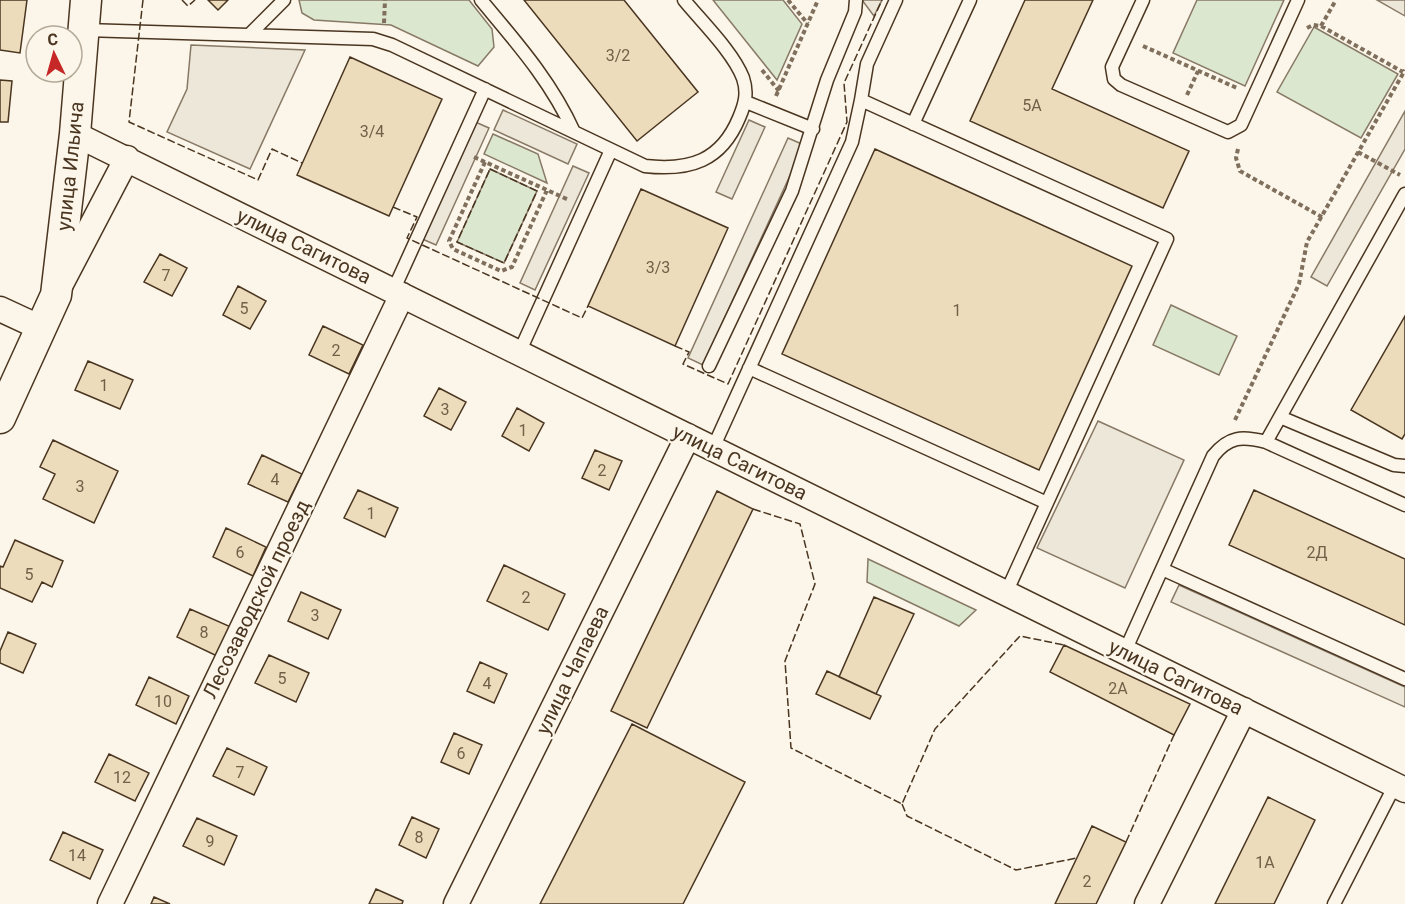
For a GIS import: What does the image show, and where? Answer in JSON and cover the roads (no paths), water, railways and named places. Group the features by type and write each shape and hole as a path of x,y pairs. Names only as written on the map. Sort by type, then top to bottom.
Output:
{"street":[{"name":"улица Ильича","path":"83,24 86,0"},
{"name":"улица Ильича","path":"56,295 75,134 78,84"},
{"name":"улица Сагитова","path":"75,134 1400,788"},
{"name":"улица Ильича","path":"0,418 56,295 127,158"},
{"name":"Лесозаводской проезд","path":"110,904 397,293"},
{"path":"0,309 42,328"},
{"name":"улица Чапаева","path":"456,904 688,436"},
{"path":"1147,904 1244,710"}],"lane":[{"path":"250,34 284,0"},
{"path":"481,0 537,68 558,100 573,132"},
{"path":"84,30 373,39 485,89 645,166 663,168 702,161 714,154 727,141 746,102 745,84 737,67 684,0"},
{"path":"709,366 792,190 823,92 855,12 856,0"},
{"path":"712,448 852,142 867,64 896,0"},
{"path":"913,124 970,0"},
{"path":"1143,0 1112,67 1114,79 1120,85 1228,132 1241,125 1298,0"},
{"path":"397,293 485,89"},
{"path":"861,100 1167,239 1006,593"},
{"path":"746,102 813,129"},
{"path":"519,353 611,150"},
{"path":"1266,442 1405,194"},
{"path":"749,368 1047,503"},
{"path":"1280,417 1394,465 1405,466"},
{"path":"1125,651 1213,456 1221,446 1232,439 1244,436 1266,442 1405,505"},
{"path":"1162,569 1405,679"},
{"path":"1334,904 1400,788"}]}
